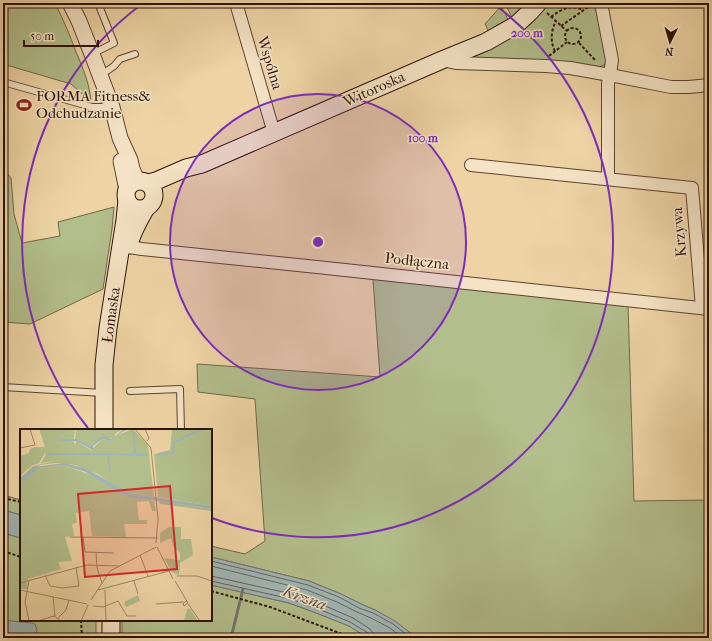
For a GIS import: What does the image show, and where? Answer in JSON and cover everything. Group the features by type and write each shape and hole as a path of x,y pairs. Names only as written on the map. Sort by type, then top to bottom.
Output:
{"main road":[{"name":"Witoroska","path":"135,189 186,168 202,164 486,42 522,20 540,6"},
{"name":"Witoroska","path":"124,247 150,205 167,189 202,164"},
{"path":"152,187 154,192 150,205 138,209 131,206 135,189 152,187"},
{"name":"Łomaska","path":"104,429 124,247 125,220 135,189"},
{"name":"Łomaska","path":"107,393 110,429"},
{"path":"111,621 111,638"}],"street":[{"path":"70,3 79,21 112,107 120,138 130,160 135,176 135,189"},
{"name":"Wspólna","path":"236,3 274,133"},
{"path":"601,3 612,60 608,83 608,179"},
{"path":"442,60 456,64 570,68 671,87 709,85"},
{"name":"Krzywa","path":"471,165 692,188 706,309"},
{"name":"Podłączna","path":"124,247 317,266 706,309"}],"lane":[{"path":"92,54 114,43 98,3"},
{"path":"100,75 114,66 120,59 135,54"},
{"path":"3,82 92,107 112,107"},
{"path":"5,388 107,393"},
{"path":"130,391 180,389 181,429"}],"path":[{"path":"551,17 565,8 568,3"},
{"path":"561,26 594,3"},
{"path":"540,6 567,31"},
{"path":"565,8 578,8 583,10"},
{"path":"555,51 551,40 552,30 556,21"},
{"path":"572,28 578,30 581,34 579,43 574,45 569,44 565,36 567,31 572,28"},
{"path":"544,66 544,60 567,42"},
{"path":"3,367 6,367 5,388"},
{"path":"3,498 20,502"},
{"path":"3,551 20,557"},
{"path":"212,591 270,607 342,634 348,638"},
{"path":"81,621 82,638"}],"green space":[{"path":"3,3 55,3 84,70 91,102 71,84 3,64"},
{"path":"505,3 528,3 512,18"},
{"path":"545,3 597,3 608,60 606,64 597,68 467,59"},
{"path":"501,6 508,21 489,32 485,24"},
{"path":"3,168 11,178 14,214 22,243 60,236 58,222 114,207 103,289 30,324 3,322"},
{"path":"373,279 628,305 634,501 709,500 709,638 417,638 375,610 309,581 212,557 212,546 245,554 265,541 255,399 198,392 197,364 380,377"},
{"path":"3,495 20,500 20,515 3,510"},
{"path":"3,533 20,538 20,621 96,621 96,638 3,638"},
{"path":"212,585 289,603 349,626 368,638 122,638 122,621 212,621"}],"water":[{"path":"3,510 20,515 20,538 3,533"},
{"name":"Krzna","path":"212,557 309,581 375,610 395,621 417,638 368,638 349,626 289,603 212,585"},
{"path":"3,620 35,624 37,630 35,638 3,638"}],"waterway":[{"path":"231,638 243,589"}],"place":[{"name":"FORMA Fitness& Odchudzanie","path":"24,105"}]}
